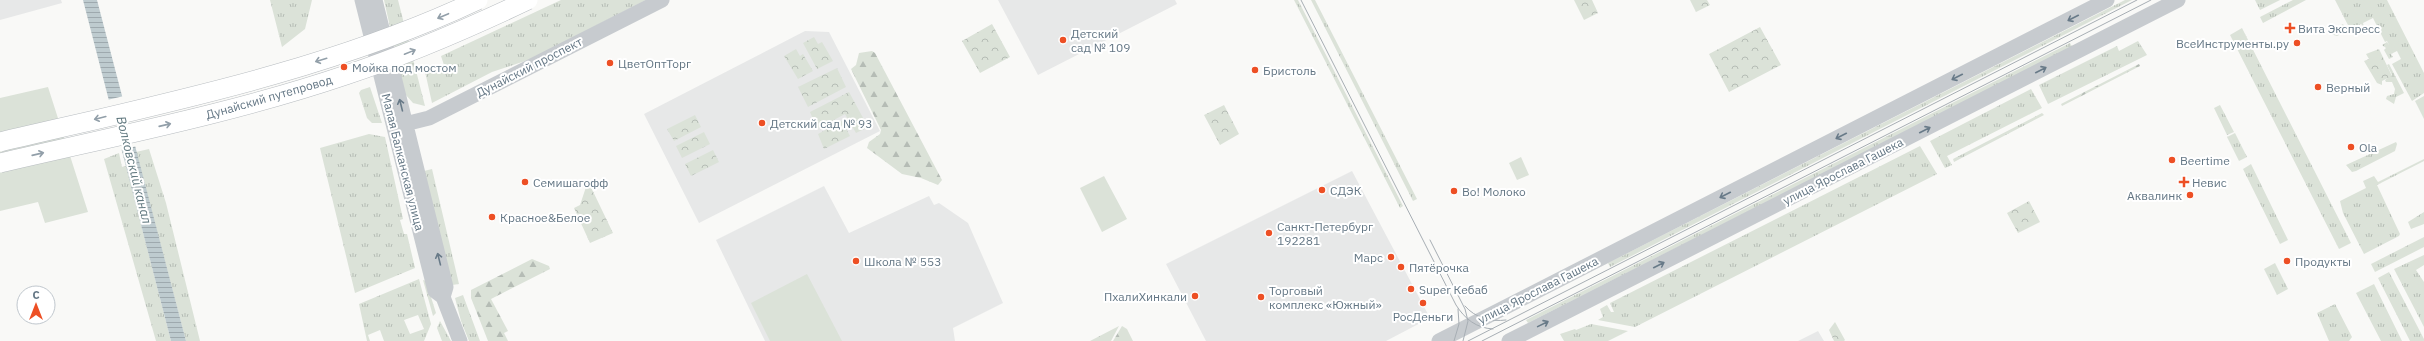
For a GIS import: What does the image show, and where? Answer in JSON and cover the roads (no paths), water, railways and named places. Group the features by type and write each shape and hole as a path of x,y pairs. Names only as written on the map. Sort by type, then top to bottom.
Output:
{"main road":[{"name":"Дунайский путепровод","path":"0,142 171,100 324,59 397,34 478,0"},
{"name":"Дунайский путепровод","path":"0,164 177,122 345,76 432,44 528,0"}],"street":[{"name":"Малая Балканская улица","path":"362,0 400,125"},
{"name":"Малая Балканская улица","path":"375,0 435,291 443,297 460,341"},
{"name":"Дунайский проспект","path":"400,125 429,118 662,0"},
{"name":"улица Ярослава Гашека","path":"1439,341 2107,0"},
{"name":"улица Ярослава Гашека","path":"1508,341 2178,0"}],"water":[{"name":"Волковский канал","path":"83,0 97,0 186,341 171,341"}],"tram line":[{"path":"1301,0 1456,305 1463,315 1476,325 1493,329"},
{"path":"1468,341 2137,0"},
{"path":"1482,341 2151,0"},
{"path":"1430,240 1465,309 1468,321 1463,341"},
{"path":"1465,306 1474,314 1489,320 1506,320"},
{"path":"1454,341 1459,324 1458,309"}],"place":[{"name":"Вита Экспресс","path":"2290,28"},
{"name":"Детский сад № 109","path":"1063,40"},
{"name":"ВсеИнструменты.ру","path":"2297,43"},
{"name":"ЦветОптТорг","path":"610,63"},
{"name":"Мойка под мостом","path":"344,67"},
{"name":"Бристоль","path":"1255,70"},
{"name":"Верный","path":"2318,87"},
{"name":"Детский сад № 93","path":"762,123"},
{"name":"Ola","path":"2351,147"},
{"name":"Beertime","path":"2172,160"},
{"name":"Семишагофф","path":"525,182"},
{"name":"Невис","path":"2184,182"},
{"name":"СДЭК","path":"1322,190"},
{"name":"Во! Молоко","path":"1454,191"},
{"name":"Аквалинк","path":"2190,195"},
{"name":"Красное&Белое","path":"492,217"},
{"name":"Санкт-Петербург 192281","path":"1269,233"},
{"name":"Марс","path":"1391,257"},
{"name":"Школа № 553","path":"856,261"},
{"name":"Продукты","path":"2287,261"},
{"name":"Пятёрочка","path":"1401,267"},
{"name":"Super Кебаб","path":"1411,289"},
{"name":"ПхалиХинкали","path":"1195,296"},
{"name":"Торговый комплекс «Южный»","path":"1261,297"},
{"name":"РосДеньги","path":"1423,303"}]}
